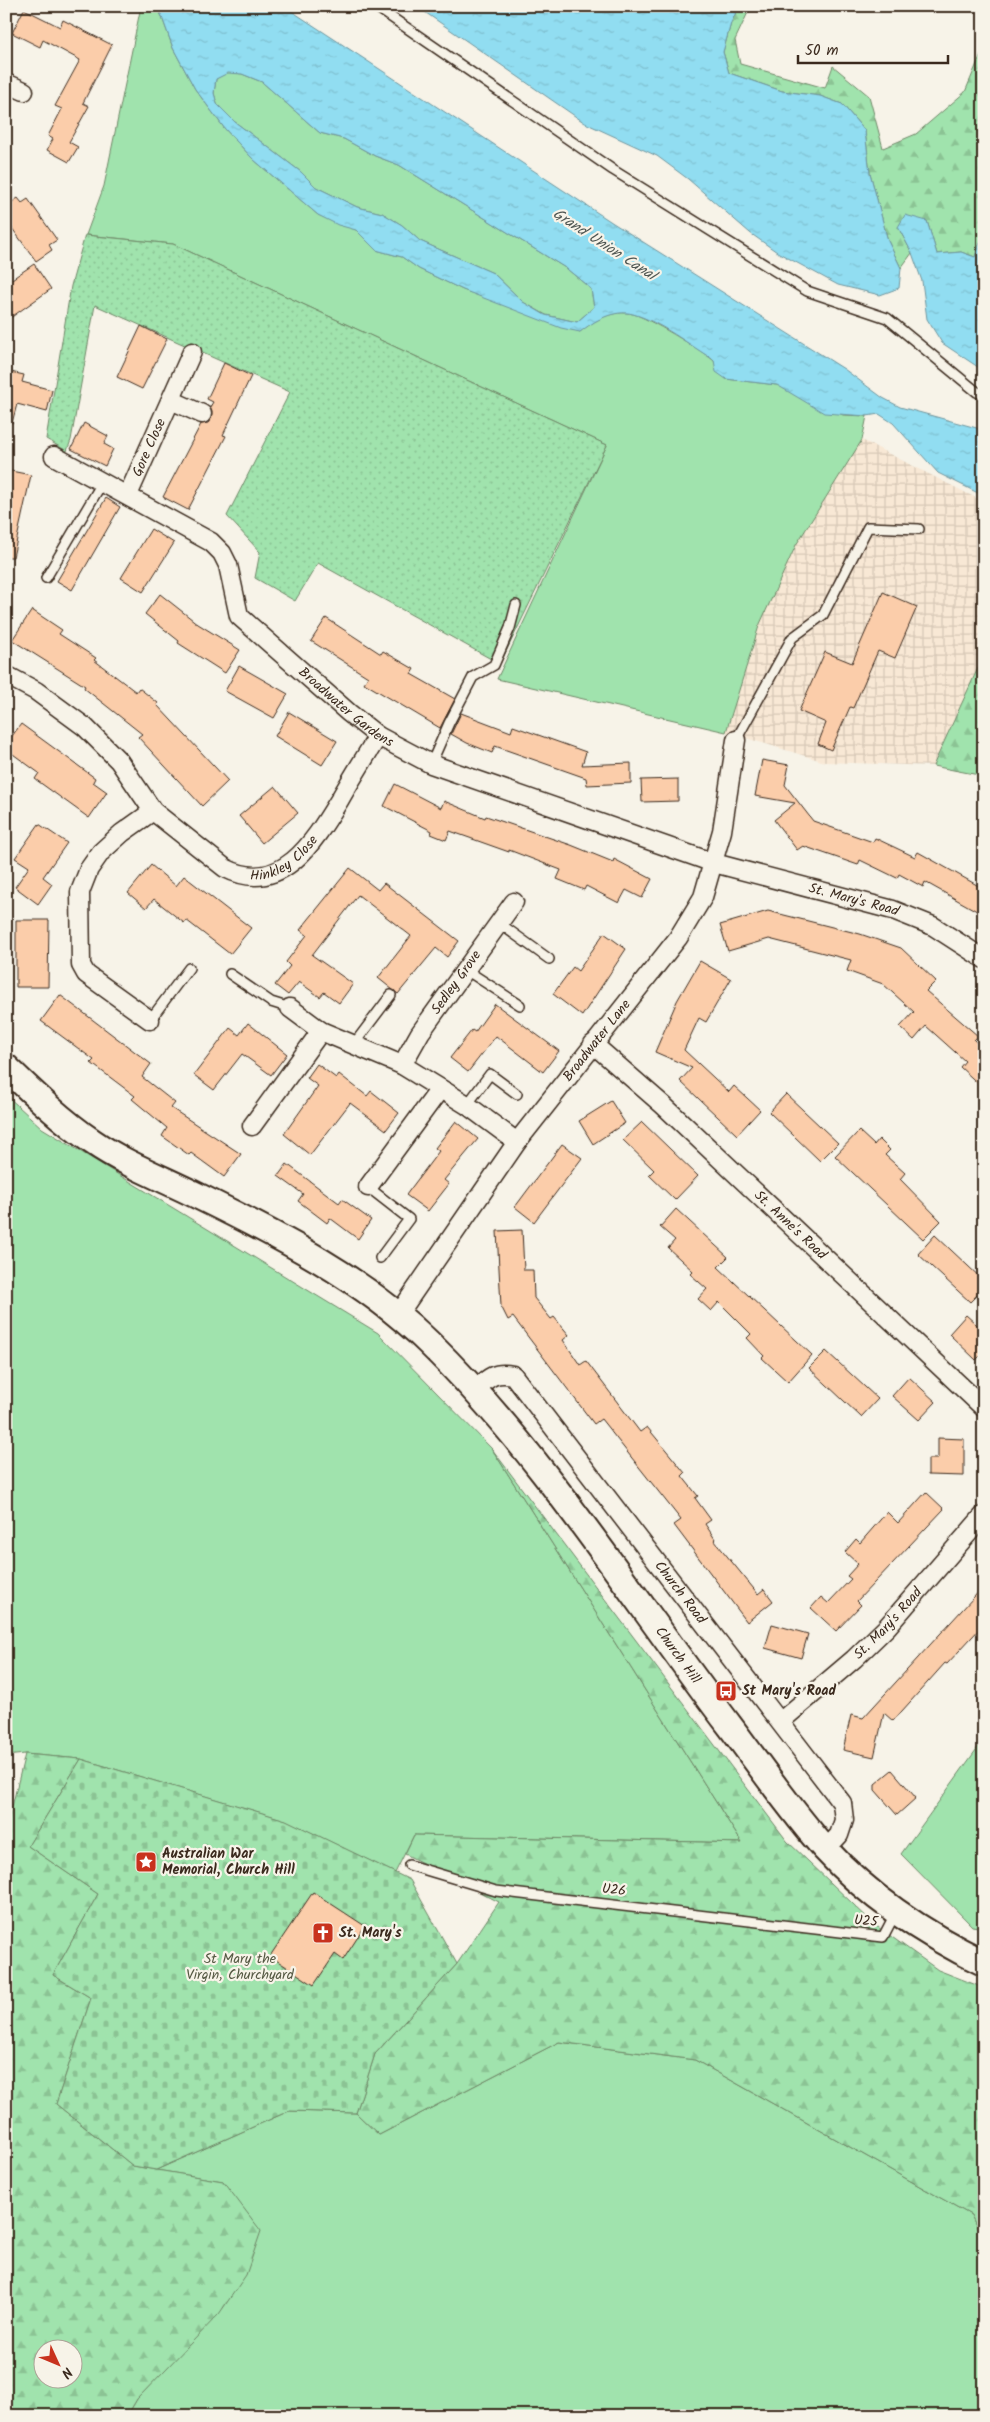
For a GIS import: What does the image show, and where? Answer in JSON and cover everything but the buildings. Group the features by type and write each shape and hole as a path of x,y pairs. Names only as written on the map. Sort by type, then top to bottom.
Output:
{"street":[{"path":"6,82 24,91"},
{"name":"Gore Close","path":"128,495 192,352"},
{"name":"Gore Close","path":"171,400 202,414"},
{"name":"Broadwater Gardens","path":"54,456 102,483 128,495 210,542 222,552 228,565 239,616 263,635 325,694 378,736 430,764 714,863"},
{"name":"Hinkley Close","path":"6,675 36,691 85,727 119,761 153,811 225,868 235,873 263,875 278,870 293,862 307,849 322,828 378,736"},
{"name":"Broadwater Lane","path":"398,1315 517,1142 678,938 703,897 722,832 736,740"},
{"path":"150,1020 86,974 81,965 80,892 88,870 100,852 122,833 153,811"},
{"name":"St. Mary's Road","path":"714,863 893,910 933,926 984,959"},
{"name":"Sedley Grove","path":"402,1064 420,1033 514,902"},
{"path":"290,1008 321,1031 402,1064 467,1105 517,1142"},
{"path":"252,1126 321,1031"},
{"name":"St. Anne's Road","path":"593,1044 663,1105 984,1408"},
{"name":"Church Hill","path":"6,1068 54,1112 94,1143 314,1257 361,1287 398,1315 429,1343 474,1391 571,1510 708,1698 826,1850 852,1876 897,1911 960,1952 984,1963"},
{"path":"368,1188 440,1089"},
{"name":"Church Road","path":"474,1391 489,1378 501,1372 513,1374 781,1721 842,1803 844,1820 839,1836 826,1850"},
{"name":"St. Mary's Road","path":"781,1721 854,1659 886,1628 984,1515"}],"lane":[{"path":"375,6 613,170 806,291 887,318 984,395"},
{"path":"46,578 102,483"},
{"path":"736,740 792,638 823,615 868,527 919,529"},
{"path":"430,764 473,676 494,665 510,628 516,605"},
{"path":"499,923 549,959"},
{"path":"150,1020 189,968"},
{"path":"466,970 520,1005"},
{"path":"230,974 271,1002 290,1008"},
{"path":"354,1044 391,995"},
{"path":"467,1105 490,1074 517,1094"},
{"path":"368,1188 409,1219 380,1258"},
{"name":"U26","path":"410,1865 496,1891 818,1929"},
{"name":"U25","path":"818,1929 883,1937 897,1911"}],"shaded area":[{"path":"862,440 984,502 984,655 933,766 825,762 726,732 762,618 796,545"}],"green space":[{"path":"141,6 158,6 173,48 195,89 225,129 253,159 318,215 356,230 376,250 402,257 419,269 463,290 580,332 592,323 612,314 626,313 640,316 707,355 715,362 726,379 777,385 843,415 867,416 862,440 796,545 759,626 726,732 497,679 607,445 173,244 86,235 104,186"},
{"path":"739,6 751,6 735,40 740,64 825,88 833,66 869,96 883,148 916,134 965,92 984,47 984,232 975,257 961,252 937,254 927,221 898,227 912,253 901,268 888,241 870,173 865,131 842,104 820,96 782,91 729,73 723,52 731,23"},
{"path":"228,72 242,74 262,82 320,133 344,139 375,156 399,165 567,269 591,289 594,307 577,322 546,315 523,302 493,273 420,241 402,225 382,213 357,207 316,187 301,172 235,122 217,104 214,93 216,79"},
{"path":"85,235 173,244 607,445 500,664 318,563 295,601 255,578 260,552 227,516 290,392 95,305 71,440 67,451 46,439 71,286"},
{"path":"984,655 984,776 933,766"},
{"path":"6,1095 42,1128 378,1333 492,1449 742,1843 414,1835 395,1873 285,1820 81,1759 25,1754 6,1756"},
{"path":"492,1449 787,1841 875,1925 938,1970 984,1988 984,2242 971,2215 695,2060 559,2042 379,2135 356,2113 375,2054 457,1964 499,1902 405,1854 414,1835 742,1843"},
{"path":"984,1739 984,1928 972,1926 901,1854"},
{"path":"25,1754 81,1759 28,1846 98,1894 53,1975 91,1998 56,2104 133,2166 223,2181 261,2231 246,2275 219,2314 137,2399 127,2416 6,2416 6,1831"},
{"name":"St Mary the Virgin, Churchyard","path":"81,1759 286,1820 410,1880 457,1964 375,2054 356,2113 289,2111 156,2170 133,2166 56,2104 91,1998 53,1975 98,1894 28,1846"},
{"path":"559,2042 695,2060 971,2215 984,2242 984,2416 127,2416 137,2399 176,2357 223,2181 156,2170 289,2111 356,2113 379,2135"}],"water":[{"name":"Grand Union Canal","path":"158,6 284,6 613,223 844,369 883,398 900,407 984,430 984,496 938,473 893,423 879,414 867,416 824,413 777,385 726,379 716,372 714,360 643,317 619,313 598,320 580,332 561,328 463,290 419,269 402,257 376,250 356,230 338,225 318,215 253,159 225,129 195,89 173,48","holes":["228,73 242,74 262,82 320,133 344,139 375,156 399,165 567,269 591,289 594,307 577,322 545,315 523,302 493,273 420,241 402,225 382,213 357,207 316,187 301,172 235,122 217,104 214,93 216,79"]},
{"path":"416,6 739,6 731,23 723,52 729,73 782,91 820,96 842,104 865,131 870,173 888,241 901,268 899,288 880,295 838,285 777,252 750,233 688,179 657,156 585,123"},
{"path":"905,215 927,221 937,254 961,252 975,257 984,232 984,371 942,343 927,319 922,281 912,253 898,227"}],"place":[{"name":"St Mary's Road","path":"726,1691"},
{"name":"Australian War Memorial, Church Hill","path":"146,1862"},
{"name":"St. Mary's","path":"323,1933"}]}
